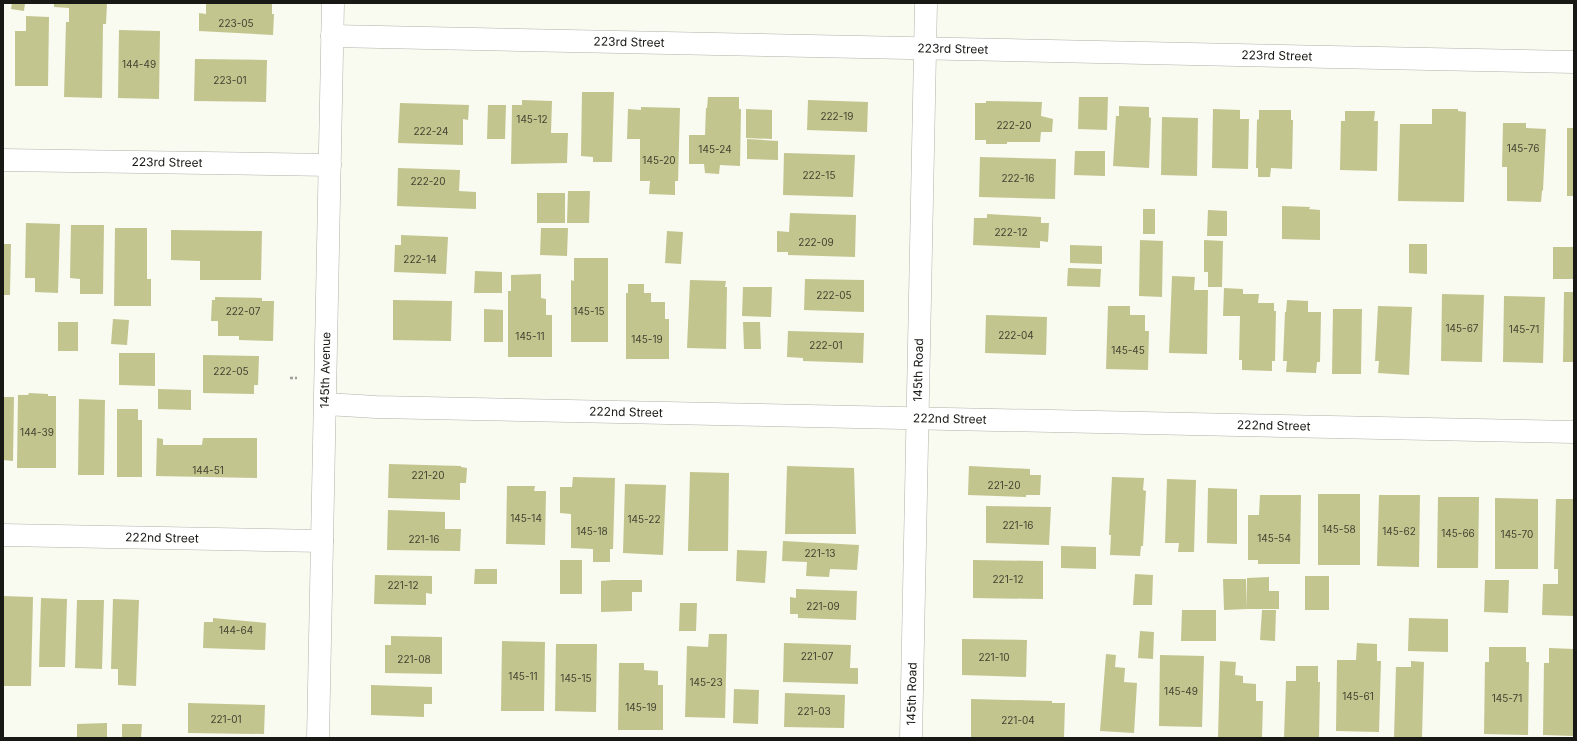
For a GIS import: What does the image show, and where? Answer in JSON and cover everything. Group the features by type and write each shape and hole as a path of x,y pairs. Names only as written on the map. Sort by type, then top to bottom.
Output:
{"street":[{"name":"145th Avenue","path":"318,738 333,3"},
{"name":"145th Road","path":"911,738 926,3"},
{"name":"223rd Street","path":"332,36 1574,62"},
{"name":"223rd Street","path":"3,160 330,165"},
{"name":"222nd Street","path":"326,404 384,407 918,419 1574,432"},
{"name":"222nd Street","path":"3,535 322,541"}],"building":[{"path":"12,3 25,3 24,11 11,9"},
{"path":"54,3 107,3 106,24 103,24 102,98 64,97 66,22 69,22 69,8 54,7"},
{"path":"206,3 272,4 272,14 274,14 273,35 199,31 199,13 206,14"},
{"path":"26,16 49,17 48,86 15,86 15,31 26,31"},
{"path":"119,30 160,31 159,99 118,98"},
{"path":"195,59 267,60 266,102 194,101"},
{"path":"582,92 614,92 612,162 593,162 593,157 581,156"},
{"path":"708,97 739,97 739,109 741,109 740,166 720,165 719,174 705,173 704,164 689,164 689,135 705,135"},
{"path":"1079,97 1108,97 1107,130 1078,129"},
{"path":"522,100 552,101 551,133 568,133 567,163 511,164 512,105 522,105"},
{"path":"808,100 868,102 867,132 807,130"},
{"path":"986,101 1042,102 1041,116 1053,119 1052,132 1041,132 1040,142 1007,142 1007,144 986,144 986,140 975,140 975,103 986,103"},
{"path":"400,103 469,105 468,120 463,119 463,145 398,143"},
{"path":"488,105 506,105 505,139 487,139"},
{"path":"1119,106 1149,107 1149,117 1151,118 1149,168 1113,166 1116,116 1119,116"},
{"path":"641,107 680,108 678,181 675,181 675,195 649,194 650,181 640,181 640,139 627,139 628,109 641,110"},
{"path":"746,109 772,110 772,139 746,138"},
{"path":"1213,109 1240,110 1240,119 1249,119 1248,169 1212,168"},
{"path":"1432,109 1458,109 1458,111 1466,112 1464,202 1398,201 1400,124 1432,124"},
{"path":"1259,110 1291,110 1291,120 1293,120 1292,169 1271,168 1270,177 1258,177 1258,168 1256,168 1257,120 1259,119"},
{"path":"1345,111 1375,111 1374,121 1378,121 1377,171 1340,170 1341,121 1345,121"},
{"path":"1162,117 1198,118 1197,176 1161,175"},
{"path":"1503,123 1526,123 1526,128 1546,129 1541,202 1507,201 1507,167 1502,167"},
{"path":"1567,128 1574,128 1574,196 1567,196"},
{"path":"747,139 778,141 778,160 747,159"},
{"path":"1075,151 1105,151 1105,176 1074,175"},
{"path":"784,153 855,155 853,197 783,195"},
{"path":"980,157 1056,159 1055,199 979,197"},
{"path":"398,168 460,170 459,191 476,192 476,209 397,206"},
{"path":"568,191 590,191 589,223 567,223"},
{"path":"537,193 565,193 565,223 537,223"},
{"path":"1282,206 1310,207 1309,209 1320,210 1320,240 1282,239"},
{"path":"1143,209 1155,209 1155,234 1143,234"},
{"path":"1208,210 1227,211 1227,236 1207,236"},
{"path":"790,213 856,215 855,257 788,255 788,252 777,252 777,231 789,232"},
{"path":"987,214 1041,217 1041,223 1049,223 1048,242 1040,241 1040,248 973,245 974,218 987,218"},
{"path":"26,223 60,224 58,293 35,292 35,278 25,278"},
{"path":"71,225 104,225 103,294 80,294 80,279 70,278"},
{"path":"115,228 147,228 147,279 151,279 151,306 114,306"},
{"path":"541,228 568,228 567,256 540,255"},
{"path":"171,230 262,231 261,280 200,280 200,261 171,260"},
{"path":"667,231 683,232 681,264 665,263"},
{"path":"401,235 448,237 446,274 394,272 395,245 401,245"},
{"path":"1140,240 1163,241 1162,297 1139,296"},
{"path":"1204,240 1223,241 1222,287 1208,287 1208,272 1204,272"},
{"path":"3,244 11,244 10,295 3,295"},
{"path":"1409,244 1427,244 1427,274 1409,273"},
{"path":"1070,245 1102,246 1102,264 1070,263"},
{"path":"1553,247 1574,247 1574,279 1553,279"},
{"path":"574,258 608,258 608,342 571,342 571,280 574,281"},
{"path":"1068,268 1101,269 1100,287 1067,286"},
{"path":"475,271 502,272 502,293 474,293"},
{"path":"541,274 541,298 546,299 546,315 552,315 552,357 508,357 508,291 511,291 511,275"},
{"path":"1172,276 1195,277 1194,290 1208,290 1207,354 1169,353"},
{"path":"805,279 864,280 864,312 804,310"},
{"path":"690,280 726,281 726,349 687,348"},
{"path":"628,284 644,284 644,293 651,293 651,302 665,302 665,319 669,319 669,359 626,359 626,293 628,293"},
{"path":"743,287 772,287 771,317 742,316"},
{"path":"1224,288 1243,289 1243,294 1259,294 1258,303 1274,303 1274,311 1276,311 1275,361 1272,361 1272,371 1242,370 1242,360 1239,360 1240,316 1223,316"},
{"path":"1564,292 1574,292 1574,362 1563,362"},
{"path":"1442,294 1484,295 1482,362 1441,361"},
{"path":"1504,296 1545,297 1543,363 1503,362"},
{"path":"215,297 262,298 262,301 274,301 273,341 239,340 239,336 218,336 218,321 211,321 212,300 215,300"},
{"path":"393,300 452,301 451,341 393,340"},
{"path":"1287,300 1308,301 1308,312 1321,312 1320,362 1317,362 1316,373 1286,372 1287,361 1283,361 1285,312"},
{"path":"1108,306 1130,306 1130,315 1145,315 1145,331 1149,331 1148,370 1106,369"},
{"path":"1378,306 1412,307 1409,375 1378,373 1379,361 1375,361"},
{"path":"484,309 503,310 503,342 484,342"},
{"path":"1333,309 1362,309 1361,374 1332,374"},
{"path":"986,315 1047,317 1046,355 985,353"},
{"path":"113,319 129,320 127,345 111,344"},
{"path":"58,322 78,322 78,351 58,351"},
{"path":"743,322 760,322 761,349 744,349"},
{"path":"788,331 864,333 863,363 803,361 803,358 787,357"},
{"path":"119,353 155,353 155,386 119,385"},
{"path":"203,355 259,356 258,385 254,385 254,394 203,393"},
{"path":"158,389 191,390 191,410 158,409"},
{"path":"29,393 56,396 56,468 17,468 18,395 28,395"},
{"path":"3,397 14,397 13,461 3,460"},
{"path":"79,399 105,400 104,475 78,475"},
{"path":"117,409 138,409 138,420 142,420 142,477 117,477"},
{"path":"157,438 163,439 163,445 202,445 203,438 257,438 257,478 156,476"},
{"path":"389,464 461,466 467,468 466,483 460,483 460,500 388,498"},
{"path":"787,466 854,468 856,534 785,534"},
{"path":"969,466 1030,469 1030,475 1041,475 1040,495 1026,495 1026,497 968,495"},
{"path":"690,472 729,473 728,551 688,551"},
{"path":"573,477 615,478 613,549 610,549 610,562 593,562 593,549 571,548 571,514 560,513 560,487 572,487"},
{"path":"1112,477 1144,478 1143,490 1146,491 1143,546 1141,546 1140,556 1110,555 1111,535 1109,535"},
{"path":"1167,479 1196,480 1194,552 1178,552 1179,543 1165,543"},
{"path":"625,484 666,485 663,555 623,553"},
{"path":"507,486 535,486 534,491 546,491 545,545 506,544"},
{"path":"1208,488 1237,489 1237,544 1207,543"},
{"path":"1318,494 1360,494 1360,565 1318,565"},
{"path":"1260,495 1301,495 1300,564 1258,564 1258,560 1248,560 1248,515 1259,515"},
{"path":"1379,495 1420,495 1419,567 1377,566"},
{"path":"1438,497 1479,497 1478,568 1437,568"},
{"path":"1495,498 1538,499 1538,569 1495,569"},
{"path":"1556,499 1574,499 1574,616 1542,615 1543,584 1558,584 1558,569 1554,569"},
{"path":"986,506 1051,507 1049,545 986,543"},
{"path":"388,510 445,512 445,529 461,529 460,551 387,550"},
{"path":"783,541 859,545 857,570 830,569 829,577 806,576 807,562 782,561"},
{"path":"1061,546 1096,547 1096,569 1061,568"},
{"path":"737,550 767,551 765,583 736,581"},
{"path":"560,560 582,560 582,594 560,594"},
{"path":"973,560 1043,561 1043,599 973,598"},
{"path":"475,569 497,569 497,584 474,584"},
{"path":"1135,574 1153,575 1152,605 1133,605"},
{"path":"375,575 432,576 432,594 426,593 426,605 374,604"},
{"path":"1305,576 1329,576 1329,610 1305,610"},
{"path":"1269,577 1269,591 1279,591 1279,609 1247,609 1247,578"},
{"path":"1223,579 1246,579 1247,609 1224,610"},
{"path":"642,580 642,592 632,592 632,611 601,612 601,581"},
{"path":"1485,580 1509,580 1508,613 1484,612"},
{"path":"796,589 857,591 856,620 798,618 798,614 790,614 790,597 796,598"},
{"path":"3,596 33,597 31,686 3,686"},
{"path":"41,598 67,599 65,667 39,667"},
{"path":"113,599 139,600 136,686 118,685 118,669 111,669"},
{"path":"77,600 104,600 102,669 75,668"},
{"path":"680,603 697,603 696,631 679,631"},
{"path":"1182,610 1216,610 1216,641 1181,641"},
{"path":"1262,610 1276,610 1275,641 1260,640"},
{"path":"213,618 266,623 265,650 203,648 204,622 213,622"},
{"path":"1409,618 1448,619 1448,652 1408,651"},
{"path":"1140,631 1154,632 1153,659 1138,658"},
{"path":"709,634 727,634 725,718 685,717 687,646 708,647"},
{"path":"391,636 442,637 442,674 385,673 385,645 391,645"},
{"path":"962,639 1027,640 1026,677 962,675"},
{"path":"502,641 545,642 544,711 501,711"},
{"path":"784,643 851,645 850,668 858,668 858,684 783,682"},
{"path":"1357,643 1377,644 1377,661 1381,661 1379,732 1336,731 1337,660 1356,660"},
{"path":"556,644 597,644 596,712 555,711"},
{"path":"1489,647 1526,647 1526,662 1529,662 1528,735 1484,734 1485,662 1489,662"},
{"path":"1549,648 1574,649 1574,736 1543,735 1544,663 1549,663"},
{"path":"1106,654 1116,655 1115,667 1125,668 1124,682 1137,683 1134,733 1100,731"},
{"path":"1160,655 1204,656 1202,727 1159,726"},
{"path":"1220,661 1236,662 1235,675 1243,676 1243,683 1256,684 1256,701 1263,701 1262,738 1218,738"},
{"path":"1411,661 1424,662 1422,738 1394,738 1396,667 1411,667"},
{"path":"619,663 644,663 644,670 658,671 658,685 663,685 663,730 618,730"},
{"path":"1296,666 1318,666 1318,682 1320,682 1319,738 1284,738 1286,681 1296,681"},
{"path":"371,685 432,687 432,704 424,704 424,717 371,715"},
{"path":"734,689 759,690 758,724 733,723"},
{"path":"785,693 845,695 844,728 784,727"},
{"path":"971,699 1052,701 1052,703 1065,703 1064,737 971,738"},
{"path":"188,703 265,705 264,734 188,733"},
{"path":"107,723 107,738 77,738 77,724"},
{"path":"122,724 142,724 141,738 122,738"}]}
